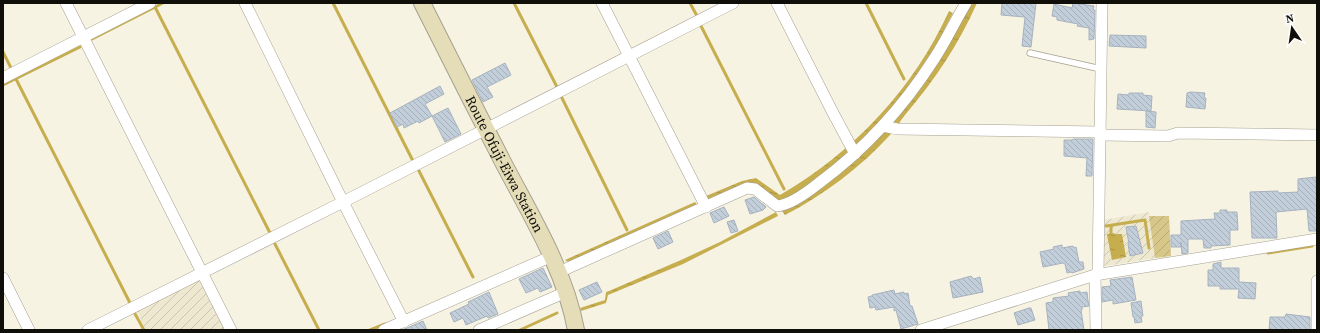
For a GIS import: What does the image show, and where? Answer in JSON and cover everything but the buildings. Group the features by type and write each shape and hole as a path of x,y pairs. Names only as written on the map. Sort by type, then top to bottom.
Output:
{"main road":[{"name":"Route Ofuji-Eiwa Station","path":"422,3 552,256 566,292 576,330"}],"street":[{"path":"66,3 232,330"},
{"path":"3,78 150,3"},
{"path":"245,3 404,322"},
{"path":"602,3 706,207"},
{"path":"88,330 733,3"},
{"path":"778,3 832,111 853,149"},
{"path":"955,3 960,13"},
{"path":"559,272 750,188 755,189 777,206 783,206 811,189 835,172 853,149 883,126 934,59 966,3"},
{"path":"1096,330 1101,133 1102,3"},
{"path":"883,126 897,129 1101,133 1168,136 1178,133 1317,135"},
{"path":"921,330 1097,275 1317,239"},
{"path":"384,330 552,256"},
{"path":"3,278 29,330"},
{"path":"1317,281 1317,330"},
{"path":"479,330 566,292"}],"lane":[{"path":"1030,53 1101,69"}],"shaded area":[{"path":"1149,212 1155,258 1105,266 1103,264 1104,220"},
{"path":"1149,216 1169,216 1171,256 1155,258"},
{"path":"198,278 225,330 146,330 136,309"}],"water":[{"path":"970,3 977,3 945,62 892,133 879,147 841,180 814,199 785,215 782,211 865,151"},
{"path":"949,11 953,13 937,44 910,85 858,145 808,186 780,202 758,186 709,201 706,196 742,181 756,178 780,195 833,159 879,116 900,92 935,39"},
{"path":"695,202 698,206 570,263 565,260"},
{"path":"776,212 778,216 683,264 608,295 606,303 581,311 580,308 605,300 606,292 720,242"},
{"path":"1114,233 1122,234 1126,257 1112,260 1107,235"}],"waterway":[{"path":"92,39 163,3"},
{"path":"333,3 413,161"},
{"path":"514,3 557,87"},
{"path":"690,3 697,16"},
{"path":"866,3 904,79"},
{"path":"155,7 270,233"},
{"path":"701,26 784,189"},
{"path":"3,85 80,47"},
{"path":"3,52 11,68"},
{"path":"16,79 130,303"},
{"path":"561,96 627,230"},
{"path":"418,169 473,277"},
{"path":"1106,226 1145,220 1149,248"},
{"path":"1111,226 1111,233"},
{"path":"275,244 319,330"},
{"path":"1268,253 1312,246"},
{"path":"134,312 144,330"},
{"path":"520,330 557,313"},
{"path":"370,330 385,324"}]}
